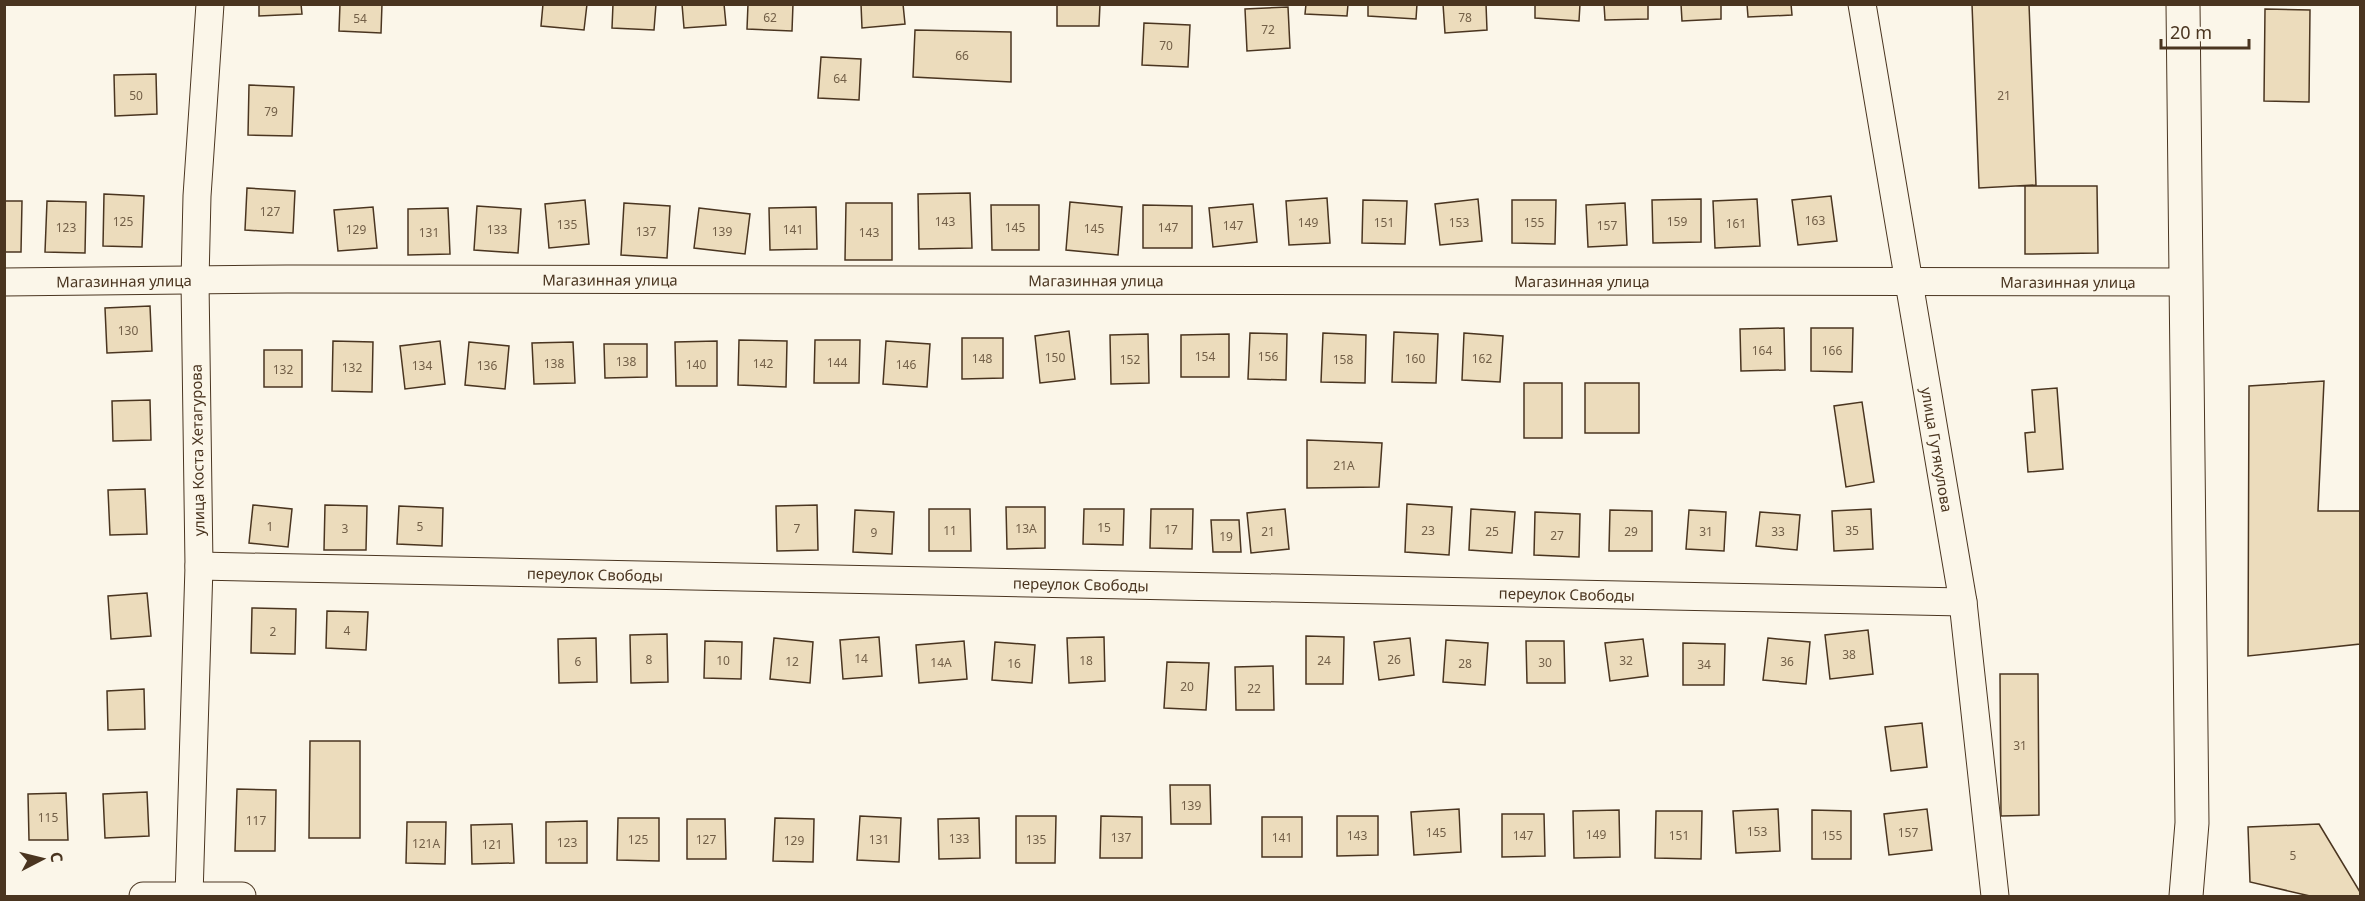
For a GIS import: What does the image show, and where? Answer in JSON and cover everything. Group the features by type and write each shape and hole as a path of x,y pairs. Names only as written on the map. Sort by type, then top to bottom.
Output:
{"main road":[{"path":"2182,4 2192,823 2186,897"}],"street":[{"name":"улица Коста Хетагурова","path":"189,896 199,566 195,281 197,196 210,4"},
{"name":"улица Гутякулова","path":"1862,4 1964,602 1995,897"},
{"name":"Магазинная улица","path":"4,282 299,279 1909,284 2186,282"},
{"name":"переулок Свободы","path":"199,566 1964,602"},
{"path":"143,897 242,897"}],"building":[{"path":"259,4 301,4 302,14 259,16"},
{"path":"340,4 382,4 381,33 339,31"},
{"path":"543,4 587,4 584,30 541,26"},
{"path":"613,4 656,4 654,30 612,28"},
{"path":"682,4 724,4 726,25 684,28"},
{"path":"748,4 793,4 792,31 747,29"},
{"path":"861,4 903,4 905,24 862,28"},
{"path":"1057,4 1100,4 1099,26 1057,26"},
{"path":"1306,4 1348,4 1347,16 1305,14"},
{"path":"1368,4 1417,4 1416,19 1368,16"},
{"path":"1443,4 1486,4 1487,30 1445,33"},
{"path":"1535,4 1580,4 1579,21 1535,18"},
{"path":"1604,4 1648,4 1648,19 1605,20"},
{"path":"1681,4 1721,4 1721,19 1682,21"},
{"path":"1747,4 1791,4 1792,15 1748,17"},
{"path":"1972,4 2029,4 2036,185 1979,188"},
{"path":"1288,7 1290,48 1247,51 1245,9"},
{"path":"2265,9 2310,10 2309,102 2264,101"},
{"path":"1144,23 1190,25 1188,67 1142,65"},
{"path":"915,30 1011,32 1011,82 913,77"},
{"path":"821,57 861,59 859,100 818,98"},
{"path":"156,74 157,114 115,116 114,75"},
{"path":"249,85 294,87 292,136 248,135"},
{"path":"2025,186 2097,186 2098,253 2025,254"},
{"path":"247,188 295,191 293,233 245,230"},
{"path":"970,193 972,248 919,249 918,194"},
{"path":"104,194 144,196 142,247 103,246"},
{"path":"1831,196 1837,241 1798,245 1792,200"},
{"path":"1327,198 1330,243 1289,245 1286,201"},
{"path":"1478,199 1482,241 1440,245 1435,204"},
{"path":"1701,199 1701,242 1653,243 1652,200"},
{"path":"1757,199 1760,246 1715,248 1713,201"},
{"path":"585,200 589,244 549,248 545,204"},
{"path":"1363,200 1407,201 1405,244 1362,243"},
{"path":"1512,200 1556,200 1555,244 1512,243"},
{"path":"4,201 22,201 21,252 4,252"},
{"path":"47,201 86,202 85,253 45,252"},
{"path":"1070,202 1122,207 1118,255 1066,250"},
{"path":"624,203 670,206 667,258 621,255"},
{"path":"846,203 892,203 892,260 845,260"},
{"path":"1625,203 1627,245 1588,247 1586,205"},
{"path":"1253,204 1257,242 1213,247 1209,208"},
{"path":"991,205 1039,205 1039,250 992,250"},
{"path":"1143,205 1192,206 1192,248 1143,248"},
{"path":"477,206 521,209 518,253 474,250"},
{"path":"373,207 377,248 338,251 334,210"},
{"path":"816,207 817,249 770,250 769,208"},
{"path":"448,208 450,254 408,255 408,209"},
{"path":"699,208 750,214 745,254 694,248"},
{"path":"150,306 152,351 107,353 105,308"},
{"path":"1784,328 1785,370 1741,371 1740,329"},
{"path":"1811,328 1853,328 1852,372 1811,371"},
{"path":"1069,331 1075,379 1040,383 1035,336"},
{"path":"1394,332 1438,334 1436,383 1392,382"},
{"path":"1250,333 1287,334 1286,380 1248,379"},
{"path":"1323,333 1366,335 1365,383 1321,382"},
{"path":"1464,333 1503,336 1500,382 1462,380"},
{"path":"1148,334 1149,383 1111,384 1110,335"},
{"path":"1229,334 1229,377 1181,377 1181,335"},
{"path":"962,338 1003,338 1003,378 962,379"},
{"path":"739,340 787,341 786,387 738,385"},
{"path":"815,340 860,340 859,383 814,383"},
{"path":"333,341 373,342 372,392 332,391"},
{"path":"440,341 445,384 405,389 400,346"},
{"path":"717,341 717,386 676,386 675,342"},
{"path":"886,341 930,344 927,387 883,384"},
{"path":"469,342 509,346 505,389 465,385"},
{"path":"573,342 575,383 534,384 532,343"},
{"path":"604,344 647,344 647,377 605,378"},
{"path":"264,350 302,350 302,387 264,387"},
{"path":"2324,381 2318,511 2360,511 2360,644 2248,656 2249,386"},
{"path":"1524,383 1562,383 1562,438 1524,438"},
{"path":"1585,383 1639,383 1639,433 1585,433"},
{"path":"2057,388 2063,469 2028,472 2025,433 2035,432 2032,390"},
{"path":"150,400 151,440 113,441 112,401"},
{"path":"1862,402 1874,482 1846,487 1834,406"},
{"path":"1307,440 1382,443 1379,487 1307,488"},
{"path":"145,489 147,534 110,535 108,490"},
{"path":"1407,504 1452,507 1449,555 1405,552"},
{"path":"253,505 292,509 288,547 249,543"},
{"path":"325,505 367,506 366,550 324,550"},
{"path":"817,505 818,550 777,551 776,506"},
{"path":"399,506 443,508 442,546 397,544"},
{"path":"1006,507 1045,507 1045,548 1007,549"},
{"path":"929,509 970,509 971,551 929,551"},
{"path":"1084,509 1124,509 1123,545 1083,544"},
{"path":"1151,509 1193,509 1192,549 1150,548"},
{"path":"1285,509 1289,549 1251,553 1247,513"},
{"path":"1471,509 1515,512 1512,553 1469,550"},
{"path":"1871,509 1873,549 1834,551 1832,511"},
{"path":"855,510 894,512 892,554 853,552"},
{"path":"1610,510 1652,511 1652,551 1609,551"},
{"path":"1689,510 1726,512 1724,551 1686,549"},
{"path":"1535,512 1580,514 1579,557 1534,555"},
{"path":"1760,512 1800,515 1797,550 1756,546"},
{"path":"1211,520 1239,520 1241,552 1213,552"},
{"path":"147,593 151,636 111,639 108,596"},
{"path":"252,608 296,609 295,654 251,653"},
{"path":"327,611 368,612 366,650 326,648"},
{"path":"1868,630 1873,674 1830,679 1825,635"},
{"path":"667,634 668,682 631,683 630,635"},
{"path":"1306,636 1344,637 1343,684 1306,684"},
{"path":"879,637 882,676 843,679 840,640"},
{"path":"1104,637 1105,681 1069,683 1067,638"},
{"path":"596,638 597,682 559,683 558,639"},
{"path":"774,638 813,642 810,683 770,679"},
{"path":"1410,638 1414,675 1379,680 1374,642"},
{"path":"1768,638 1810,642 1806,684 1763,680"},
{"path":"1643,639 1648,676 1610,681 1605,643"},
{"path":"1446,640 1488,643 1485,685 1443,682"},
{"path":"705,641 742,642 741,679 704,678"},
{"path":"964,641 967,679 919,683 916,645"},
{"path":"1526,641 1564,641 1565,683 1527,683"},
{"path":"995,642 1035,645 1032,683 992,680"},
{"path":"1683,643 1725,644 1724,685 1683,685"},
{"path":"1167,662 1209,663 1206,710 1164,708"},
{"path":"1273,666 1274,710 1236,710 1235,667"},
{"path":"2000,674 2038,674 2039,815 2001,816"},
{"path":"144,689 145,729 108,730 107,691"},
{"path":"1922,723 1927,767 1891,771 1885,727"},
{"path":"310,741 360,741 360,838 309,838"},
{"path":"1170,785 1210,785 1211,824 1171,824"},
{"path":"237,789 276,790 275,851 235,851"},
{"path":"147,792 149,836 105,838 103,794"},
{"path":"66,793 68,840 29,840 28,794"},
{"path":"1459,809 1461,852 1414,855 1411,812"},
{"path":"1778,809 1780,851 1736,853 1733,811"},
{"path":"1927,809 1932,850 1889,855 1884,814"},
{"path":"1619,810 1620,857 1574,858 1573,811"},
{"path":"1812,810 1851,811 1851,859 1812,859"},
{"path":"1656,811 1702,811 1701,859 1655,858"},
{"path":"1502,814 1544,814 1545,856 1502,857"},
{"path":"860,816 901,818 899,862 857,860"},
{"path":"1016,816 1056,816 1055,863 1016,863"},
{"path":"1101,816 1142,817 1142,858 1100,858"},
{"path":"1337,816 1378,816 1378,855 1337,856"},
{"path":"1262,817 1302,817 1302,857 1262,857"},
{"path":"618,818 659,818 659,861 617,860"},
{"path":"775,818 814,819 813,862 773,861"},
{"path":"979,818 980,858 939,859 938,819"},
{"path":"687,819 725,819 726,859 687,859"},
{"path":"587,821 587,863 546,863 546,822"},
{"path":"407,822 446,822 445,864 406,863"},
{"path":"512,824 514,863 472,864 471,825"},
{"path":"2319,824 2360,892 2360,896 2310,896 2250,882 2248,827"}]}
